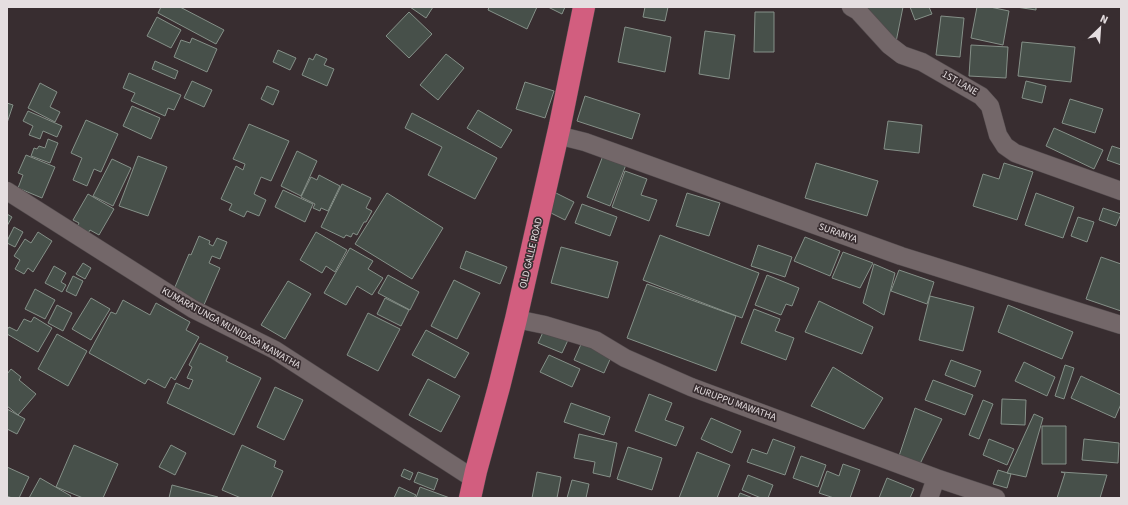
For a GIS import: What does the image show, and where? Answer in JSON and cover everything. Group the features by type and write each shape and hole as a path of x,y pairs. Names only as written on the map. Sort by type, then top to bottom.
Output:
{"highway":[{"name":"OLD GALLE ROAD","path":"472,488 500,387 516,319 584,7"}],"street":[{"name":"1ST LANE","path":"851,7 858,11 888,45 902,55 922,62 982,96 990,106 998,135 1005,146 1015,153 1121,191"},
{"name":"SURAMYA","path":"557,135 585,142 901,256 1121,324"},
{"name":"KUMARATUNGA MUNIDASA MAWATHA","path":"7,191 193,309 275,350 472,488"},
{"name":"KURUPPU MAWATHA","path":"516,319 545,325 595,340 624,358 691,387 936,478 996,498"},
{"path":"929,498 936,478"}],"building":[{"path":"161,7 180,7 224,30 216,44 158,13"},
{"path":"410,7 433,7 426,18"},
{"path":"489,7 537,7 527,29 488,10"},
{"path":"548,7 565,7 562,14"},
{"path":"645,7 668,7 665,21 643,17"},
{"path":"903,7 896,42 863,8"},
{"path":"910,7 929,7 932,14 915,20"},
{"path":"977,7 990,7 1009,11 1003,45 971,38"},
{"path":"1016,7 1036,7 1036,10"},
{"path":"409,12 432,34 409,58 386,36"},
{"path":"755,12 774,12 774,52 754,52"},
{"path":"941,16 964,18 960,57 936,55"},
{"path":"157,17 181,30 171,48 147,36"},
{"path":"625,27 671,37 665,72 618,62"},
{"path":"705,31 735,35 729,79 699,74"},
{"path":"192,38 217,49 207,72 174,57 181,40 190,43"},
{"path":"1022,42 1075,47 1071,82 1018,76"},
{"path":"971,45 1008,47 1006,78 969,76"},
{"path":"278,50 296,58 290,70 273,62"},
{"path":"316,54 327,59 324,65 334,69 327,86 302,75 309,58 313,60"},
{"path":"446,54 464,68 438,100 420,85"},
{"path":"155,61 178,71 175,79 152,69"},
{"path":"129,73 181,95 174,110 168,108 165,116 131,101 135,93 123,88"},
{"path":"192,81 212,90 204,107 184,98"},
{"path":"1026,81 1046,86 1042,103 1022,98"},
{"path":"525,82 554,91 545,118 516,109"},
{"path":"40,83 57,92 50,107 60,112 55,122 28,108"},
{"path":"267,86 279,91 273,105 261,99"},
{"path":"585,96 640,114 632,139 577,121"},
{"path":"1070,99 1103,109 1095,133 1062,123"},
{"path":"7,103 13,105 7,123"},
{"path":"132,106 160,118 151,139 123,126"},
{"path":"478,110 512,130 501,148 467,128"},
{"path":"28,111 62,126 57,137 43,131 40,139 29,135 33,126 23,121"},
{"path":"412,113 497,158 475,199 428,175 442,147 405,128"},
{"path":"86,120 118,134 101,172 94,169 87,186 73,180 82,158 71,153"},
{"path":"888,121 922,125 919,153 884,149"},
{"path":"249,124 289,141 271,181 261,177 254,194 266,200 259,216 247,211 244,217 229,210 232,204 221,199 236,166 243,170 245,164 233,159"},
{"path":"1054,128 1103,150 1094,169 1046,146"},
{"path":"48,139 58,143 50,163 31,156 34,148 37,149 39,146 45,148"},
{"path":"1112,146 1121,149 1121,165 1107,160"},
{"path":"297,151 317,161 301,196 281,186"},
{"path":"604,153 627,162 610,206 587,197"},
{"path":"26,155 55,167 42,198 18,188 23,175 18,173"},
{"path":"138,156 167,167 148,216 119,206"},
{"path":"112,159 131,168 113,206 93,196"},
{"path":"816,163 878,181 867,216 805,198"},
{"path":"1004,163 1033,172 1017,220 973,206 983,174 999,179"},
{"path":"625,171 647,179 641,195 657,200 649,221 612,207"},
{"path":"319,175 340,186 328,211 321,208 320,211 313,208 315,204 301,197 311,177 317,180"},
{"path":"342,184 371,198 366,208 372,211 357,235 353,233 351,237 346,235 344,238 321,227"},
{"path":"283,190 313,204 305,222 275,207"},
{"path":"550,190 574,202 565,220 541,208"},
{"path":"387,193 443,228 412,279 355,244"},
{"path":"687,193 720,203 709,236 676,226"},
{"path":"1036,193 1074,207 1063,238 1025,225"},
{"path":"88,194 114,209 99,235 90,230 86,236 75,230 79,223 73,220"},
{"path":"582,204 617,217 610,236 575,223"},
{"path":"1103,208 1121,214 1116,226 1099,220"},
{"path":"7,214 12,217 7,226"},
{"path":"1078,217 1094,222 1087,242 1071,236"},
{"path":"14,227 23,232 15,247 7,243"},
{"path":"38,232 52,241 33,272 28,268 24,274 15,269 20,260 14,256 25,239 31,243"},
{"path":"316,232 347,250 335,272 326,266 322,273 300,260"},
{"path":"660,235 759,273 742,318 643,280"},
{"path":"199,236 210,241 209,244 213,246 217,238 227,242 220,259 212,256 209,263 220,268 203,307 172,294 189,254 191,255"},
{"path":"805,237 840,251 830,276 794,261"},
{"path":"758,245 792,257 785,277 751,266"},
{"path":"561,247 618,262 608,298 551,283"},
{"path":"350,248 373,261 368,269 383,278 372,295 357,286 346,305 324,293"},
{"path":"466,251 507,267 500,284 460,268"},
{"path":"843,252 873,263 860,288 832,278"},
{"path":"1101,257 1121,264 1121,311 1086,299"},
{"path":"83,263 91,268 85,279 76,274"},
{"path":"874,264 895,273 884,315 863,303"},
{"path":"54,266 66,273 61,282 66,285 62,292 45,283"},
{"path":"899,270 934,282 927,304 891,291"},
{"path":"388,275 419,292 410,310 378,293"},
{"path":"767,275 799,288 792,306 786,304 781,315 755,305"},
{"path":"73,276 83,281 76,296 66,291"},
{"path":"454,280 480,293 457,339 431,326"},
{"path":"288,281 311,294 285,339 261,325"},
{"path":"647,284 736,316 716,371 627,338"},
{"path":"35,289 55,300 45,319 25,309"},
{"path":"930,296 974,307 963,351 919,340"},
{"path":"91,298 110,309 91,340 72,329"},
{"path":"385,298 409,310 401,326 377,314"},
{"path":"123,300 150,315 156,303 190,322 186,330 199,337 175,380 171,377 165,388 148,379 145,384 89,353 111,312 116,314"},
{"path":"819,301 873,327 862,354 805,332"},
{"path":"57,305 72,313 63,331 48,323"},
{"path":"1008,305 1073,332 1062,359 998,332"},
{"path":"754,309 780,319 775,331 794,338 786,360 741,343"},
{"path":"368,313 400,329 378,371 347,355"},
{"path":"34,317 52,328 38,352 7,334 9,327 17,331 24,319 31,322"},
{"path":"426,330 469,353 455,378 412,355"},
{"path":"544,330 568,340 562,353 538,343"},
{"path":"57,334 87,351 68,386 38,369"},
{"path":"582,342 612,355 604,373 574,360"},
{"path":"200,343 228,357 226,361 261,378 234,435 167,403 176,383 189,389 193,380 187,378 192,367 189,365"},
{"path":"549,355 580,369 572,387 540,372"},
{"path":"951,360 981,371 975,387 945,375"},
{"path":"1024,362 1055,377 1047,396 1015,381"},
{"path":"1065,365 1074,368 1064,399 1055,396"},
{"path":"833,367 883,398 864,429 811,406"},
{"path":"11,369 21,377 19,380 36,394 18,415 7,406 7,374"},
{"path":"1081,376 1121,395 1121,404 1115,418 1071,398"},
{"path":"428,379 460,396 441,432 409,415"},
{"path":"933,380 973,395 965,415 925,400"},
{"path":"275,387 303,400 284,440 257,427"},
{"path":"649,394 672,403 665,420 684,427 676,446 635,431"},
{"path":"1002,399 1026,400 1025,425 1001,424"},
{"path":"983,400 993,404 979,439 969,435"},
{"path":"571,403 610,417 604,435 564,422"},
{"path":"915,408 942,419 919,466 899,456"},
{"path":"7,409 25,419 17,434 7,429"},
{"path":"1034,414 1043,418 1026,477 1007,473"},
{"path":"711,418 741,431 732,453 701,439"},
{"path":"1042,426 1066,426 1066,464 1042,464"},
{"path":"579,434 617,443 610,477 593,473 595,462 574,458"},
{"path":"773,439 795,447 785,475 747,462 752,449 767,454"},
{"path":"989,439 1014,449 1007,465 983,455"},
{"path":"1084,439 1119,443 1118,463 1082,460"},
{"path":"74,445 118,464 103,498 83,498 56,487"},
{"path":"171,445 186,453 175,475 159,467"},
{"path":"242,445 276,461 274,467 283,471 271,498 241,498 222,490"},
{"path":"628,447 662,458 652,490 617,479"},
{"path":"697,452 730,465 717,498 679,498"},
{"path":"801,456 826,465 818,487 793,478"},
{"path":"843,464 860,470 850,498 834,498 819,493 827,471 839,476"},
{"path":"7,467 29,477 19,498 7,496"},
{"path":"404,469 413,473 410,480 401,476"},
{"path":"998,470 1011,474 1007,488 993,484"},
{"path":"418,472 438,479 434,490 414,482"},
{"path":"537,472 561,477 557,498 532,498"},
{"path":"1061,472 1107,475 1100,498 1057,498 1065,473"},
{"path":"748,475 773,485 768,498 761,498 742,490"},
{"path":"40,478 71,496 70,498 29,498"},
{"path":"887,478 914,489 910,498 879,498"},
{"path":"572,480 589,484 586,498 567,498"},
{"path":"172,485 218,497 218,498 169,498"},
{"path":"399,487 416,495 414,498 394,498"},
{"path":"420,487 450,498 416,498"},
{"path":"740,493 753,498 738,498"}]}
